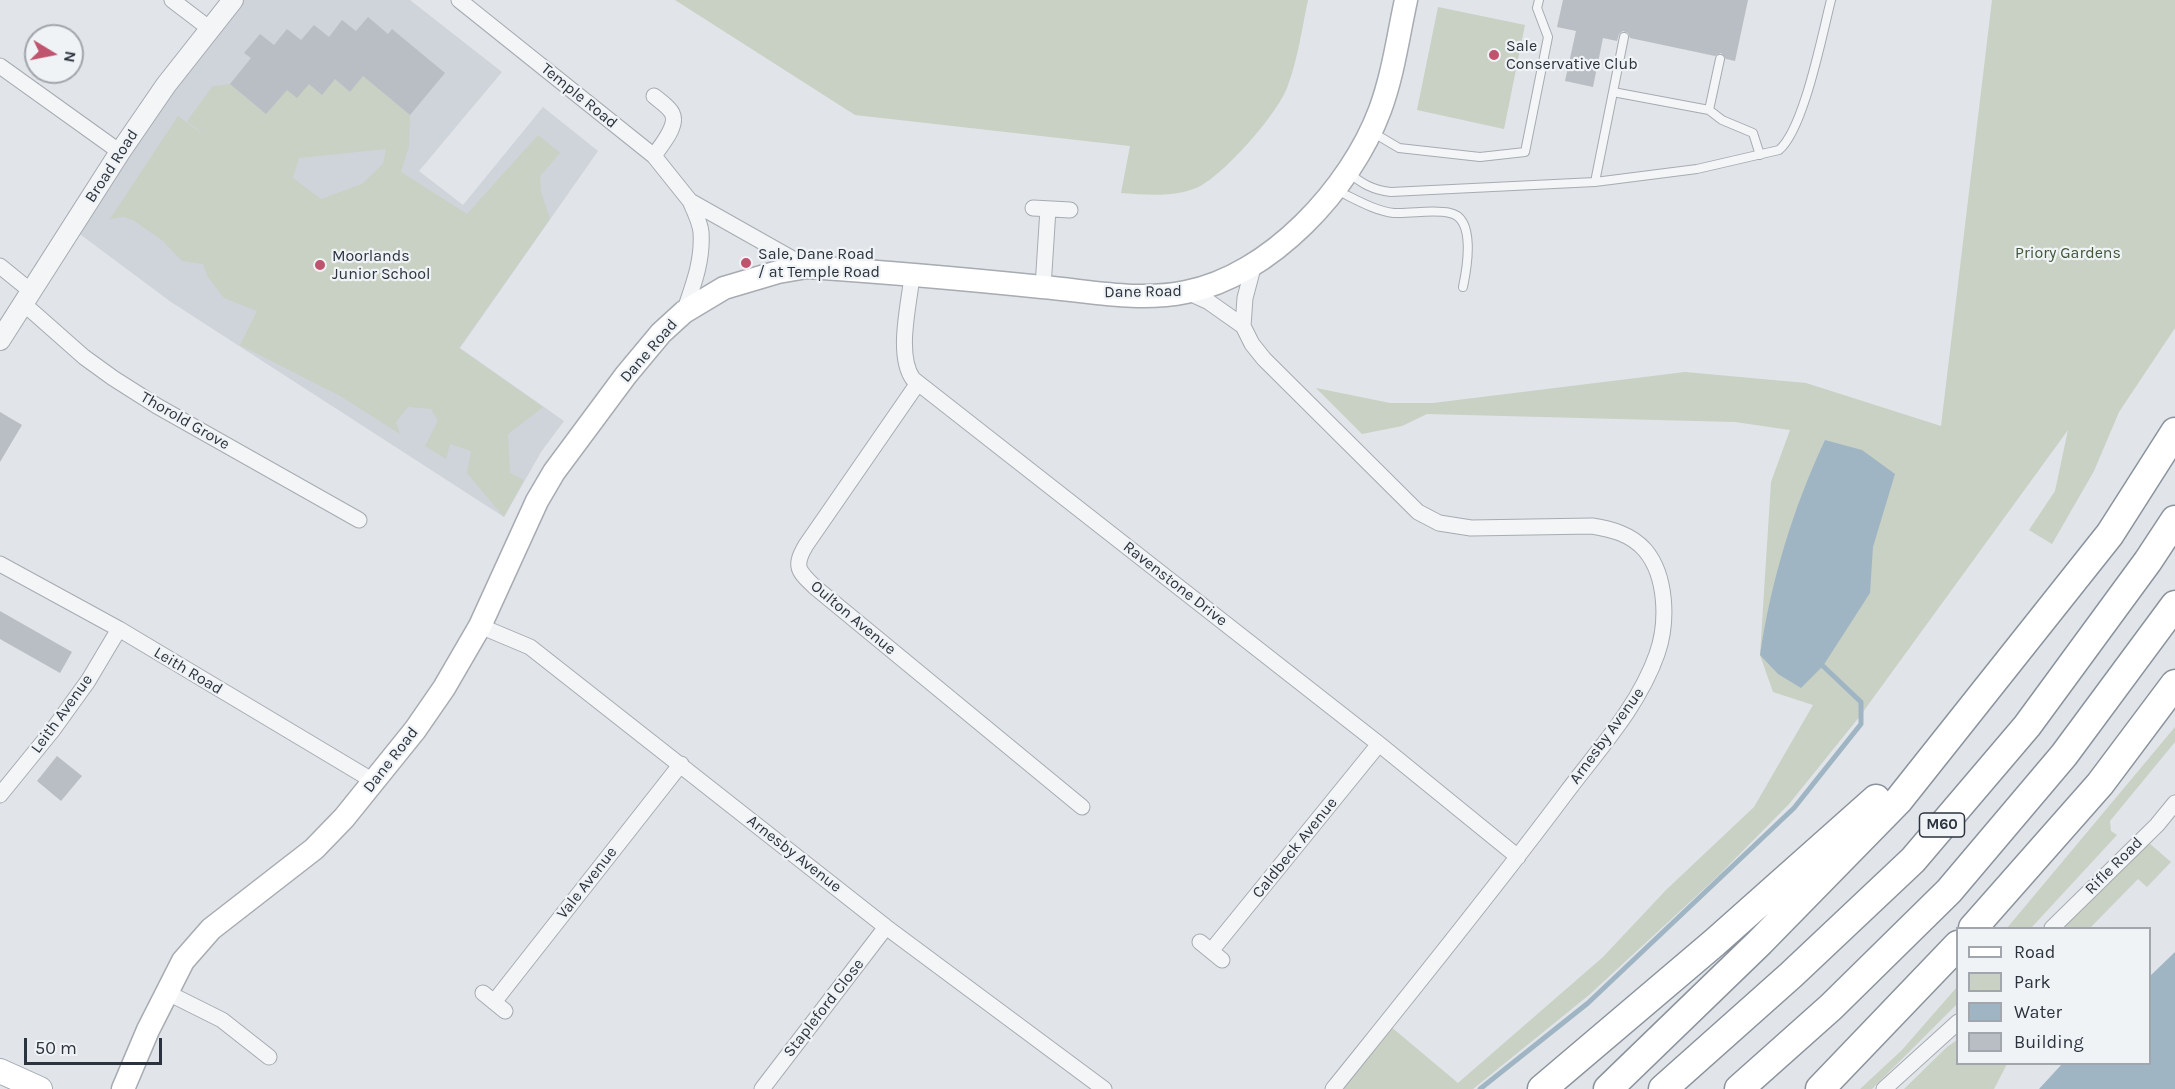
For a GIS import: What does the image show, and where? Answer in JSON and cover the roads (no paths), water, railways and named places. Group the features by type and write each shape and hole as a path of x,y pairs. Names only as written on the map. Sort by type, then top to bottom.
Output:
{"highway":[{"name":"M60","path":"1608,1089 1760,942 1898,801 2110,534 2175,432"},
{"name":"M60","path":"1663,1089 1791,975 1913,860 2027,726 2148,561 2175,520"},
{"name":"M60","path":"1739,1089 1831,1007 1949,891 2064,755 2175,605"},
{"path":"1974,927 2100,784 2175,684"},
{"name":"M60","path":"1542,1089 1706,950 1878,797 1988,689"},
{"path":"1820,1089 1956,947"},
{"path":"1809,1089 1865,1040"}],"main road":[{"name":"Dane Road","path":"123,1089 166,992 183,961 211,929 314,849 375,782 444,688 480,626 537,501 554,472 626,375 661,333 684,312 724,288 778,272 807,267 1043,287 1117,296 1186,292 1222,281 1254,264 1281,245 1307,222 1360,153 1380,109 1392,69 1406,0"},
{"path":"0,1071 40,1089"}],"street":[{"path":"171,0 210,29"},
{"name":"Broad Road","path":"0,340 120,152 166,85 233,0"},
{"name":"Temple Road","path":"459,0 654,156 690,201 701,230 700,255 697,277 684,312"},
{"path":"0,66 120,152"},
{"path":"654,96 672,112 674,120 671,130 654,156"},
{"name":"Temple Road","path":"690,201 807,267"},
{"path":"1043,287 1041,208 1070,210"},
{"path":"1243,326 1245,298 1254,264"},
{"name":"Thorold Grove","path":"0,267 84,357 113,378 359,520"},
{"name":"Ravenstone Drive","path":"912,276 904,352 907,369 918,383 1379,744 1518,857"},
{"name":"Arnesby Avenue","path":"1186,292 1209,302 1243,326 1252,344 1264,359 1418,512 1439,523 1471,528 1592,526 1611,529 1629,537 1645,550 1659,578 1665,615 1658,652 1639,696 1518,857 1334,1089"},
{"name":"Oulton Avenue","path":"918,383 806,545 799,558 800,573 1082,807"},
{"name":"Leith Road","path":"0,564 119,630 375,782"},
{"name":"Arnesby Avenue","path":"480,626 530,647 886,927 1104,1089"},
{"name":"Leith Avenue","path":"0,795 76,698 119,630"},
{"name":"Caldbeck Avenue","path":"1211,951 1379,744"},
{"name":"Vale Avenue","path":"494,1002 681,764"},
{"name":"Rifle Road","path":"2053,927 2157,825 2175,803"},
{"name":"Stapleford Close","path":"762,1089 886,927"},
{"path":"166,992 222,1020 269,1057"},
{"path":"1884,1089 1956,1024"}],"lane":[{"path":"1371,131 1399,148 1480,157 1525,152 1548,37 1537,8 1539,0"},
{"path":"1340,180 1362,183 1376,190 1391,192 1580,184 1697,169 1779,150 1787,143 1801,114 1831,0"},
{"path":"1595,182 1624,37"},
{"path":"1709,110 1720,59"},
{"path":"1613,92 1709,110 1722,120 1753,133 1760,155"},
{"path":"1340,180 1381,210 1394,213 1448,212 1457,215 1463,221 1467,232 1466,273 1463,288"}],"water":[{"path":"1825,440 1862,450 1895,474 1873,547 1870,593 1823,666 1801,688 1778,674 1760,655 1770,600 1793,518"},
{"path":"2175,952 2175,1089 2039,1089 2061,1065 2151,1065 2151,975"}],"waterway":[{"path":"1480,1089 1588,1003 1794,808 1861,724 1861,702 1823,666"}],"place":[{"name":"Sale Conservative Club","path":"1494,55"},
{"name":"Sale, Dane Road / at Temple Road","path":"746,263"},
{"name":"Moorlands Junior School","path":"320,265"}],"park label":[{"name":"Priory Gardens","path":"2068,253"}]}
